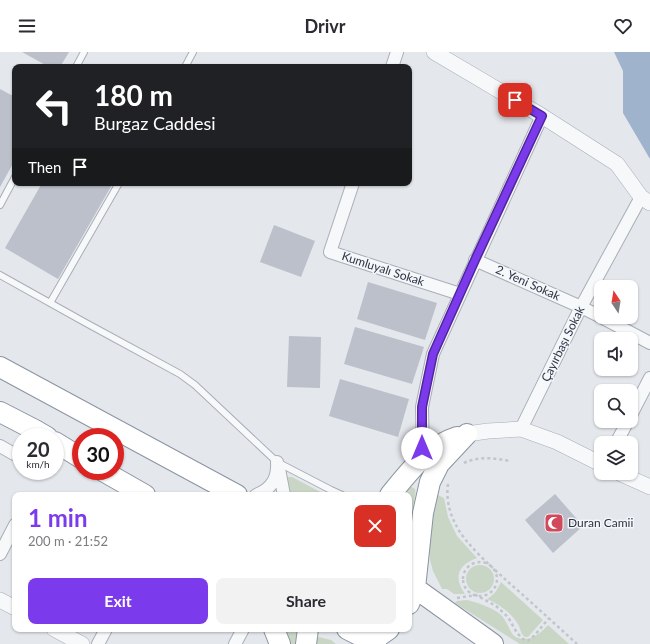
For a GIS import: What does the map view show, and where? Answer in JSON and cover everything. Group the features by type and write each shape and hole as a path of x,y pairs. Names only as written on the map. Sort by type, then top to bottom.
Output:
{"highway":[{"path":"0,367 231,492"},
{"path":"0,412 30,428"},
{"path":"393,492 423,458 447,440 467,434"},
{"path":"412,585 423,513 430,482 439,464 467,434"},
{"path":"119,480 140,492"},
{"path":"412,593 493,644"},
{"path":"275,632 280,644"},
{"path":"306,644 308,632"},
{"path":"352,632 372,643 385,632"}],"street":[{"path":"393,64 397,52"},
{"path":"434,52 542,116 617,164 646,200"},
{"path":"423,458 422,407 433,354 542,116"},
{"name":"Kumluyalı Sokak","path":"352,186 330,252 460,294"},
{"name":"Çayırbaşı Sokak","path":"521,429 581,307 646,200"},
{"name":"2. Yeni Sokak","path":"475,260 594,314"},
{"name":"2. Yeni Sokak","path":"615,324 650,342"},
{"path":"638,401 650,378"},
{"path":"467,434 521,429 556,442 594,461"},
{"path":"0,446 12,453"},
{"path":"261,492 268,488 275,479 277,462"},
{"path":"277,462 283,492"},
{"path":"634,480 650,487"},
{"path":"0,554 12,531"},
{"path":"0,600 12,606"},
{"path":"60,632 82,644"},
{"path":"98,644 104,632"},
{"path":"235,644 241,632"}],"lane":[{"path":"78,64 84,52"},
{"path":"187,64 193,52"},
{"path":"0,205 12,183"},
{"path":"50,303 117,186"},
{"path":"0,275 180,374 195,385 277,462 335,492"}],"path":[{"path":"458,466 472,459 495,458 510,461"},
{"path":"449,481 447,492 450,512 456,526 465,539 492,566 578,644"},
{"path":"454,598 476,595 481,596 487,594 495,587 497,576 492,566 487,563 476,562 466,568 463,579 466,589 471,593 476,595 496,606 508,617 517,633 523,639 528,641 549,618"}],"green space":[{"path":"287,477 292,477 320,492 287,492 285,480"},
{"path":"412,487 415,489 412,510 412,492 405,492 408,488"},
{"path":"438,495 444,498 448,517 457,536 477,558 465,564 459,572 459,582 465,594 454,594 447,589 442,589 433,571 430,560 429,544 433,506"},
{"path":"480,565 490,569 494,579 490,589 480,593 470,589 466,579 470,569"},
{"path":"501,582 543,620 528,637 523,635 516,621 509,613 487,599 496,592"},
{"path":"467,600 498,612 505,620 514,636 528,639 537,635 548,625 569,644 520,644 455,603 457,601"},
{"path":"280,632 297,632 295,644 286,644"},
{"path":"319,637 331,640 336,644 314,644 315,640"}],"water":[{"path":"614,52 650,52 650,159 623,113 623,71"}],"building":[{"path":"22,52 69,52 62,64 44,64"},
{"path":"0,89 12,95 12,165 0,187"},
{"path":"40,186 111,186 58,279 5,248"},
{"path":"274,225 315,241 301,277 260,262"},
{"path":"368,282 437,303 425,340 357,319"},
{"path":"355,327 424,347 412,384 344,364"},
{"path":"289,336 321,337 320,388 287,387"},
{"path":"340,379 409,399 398,437 329,416"},
{"name":"Duran Camii","path":"555,494 583,526 553,553 525,520"}],"place":[{"name":"Duran Camii","path":"554,523"}],"route":[{"path":"422,448 422,407 433,354 542,116 515,100"}]}
